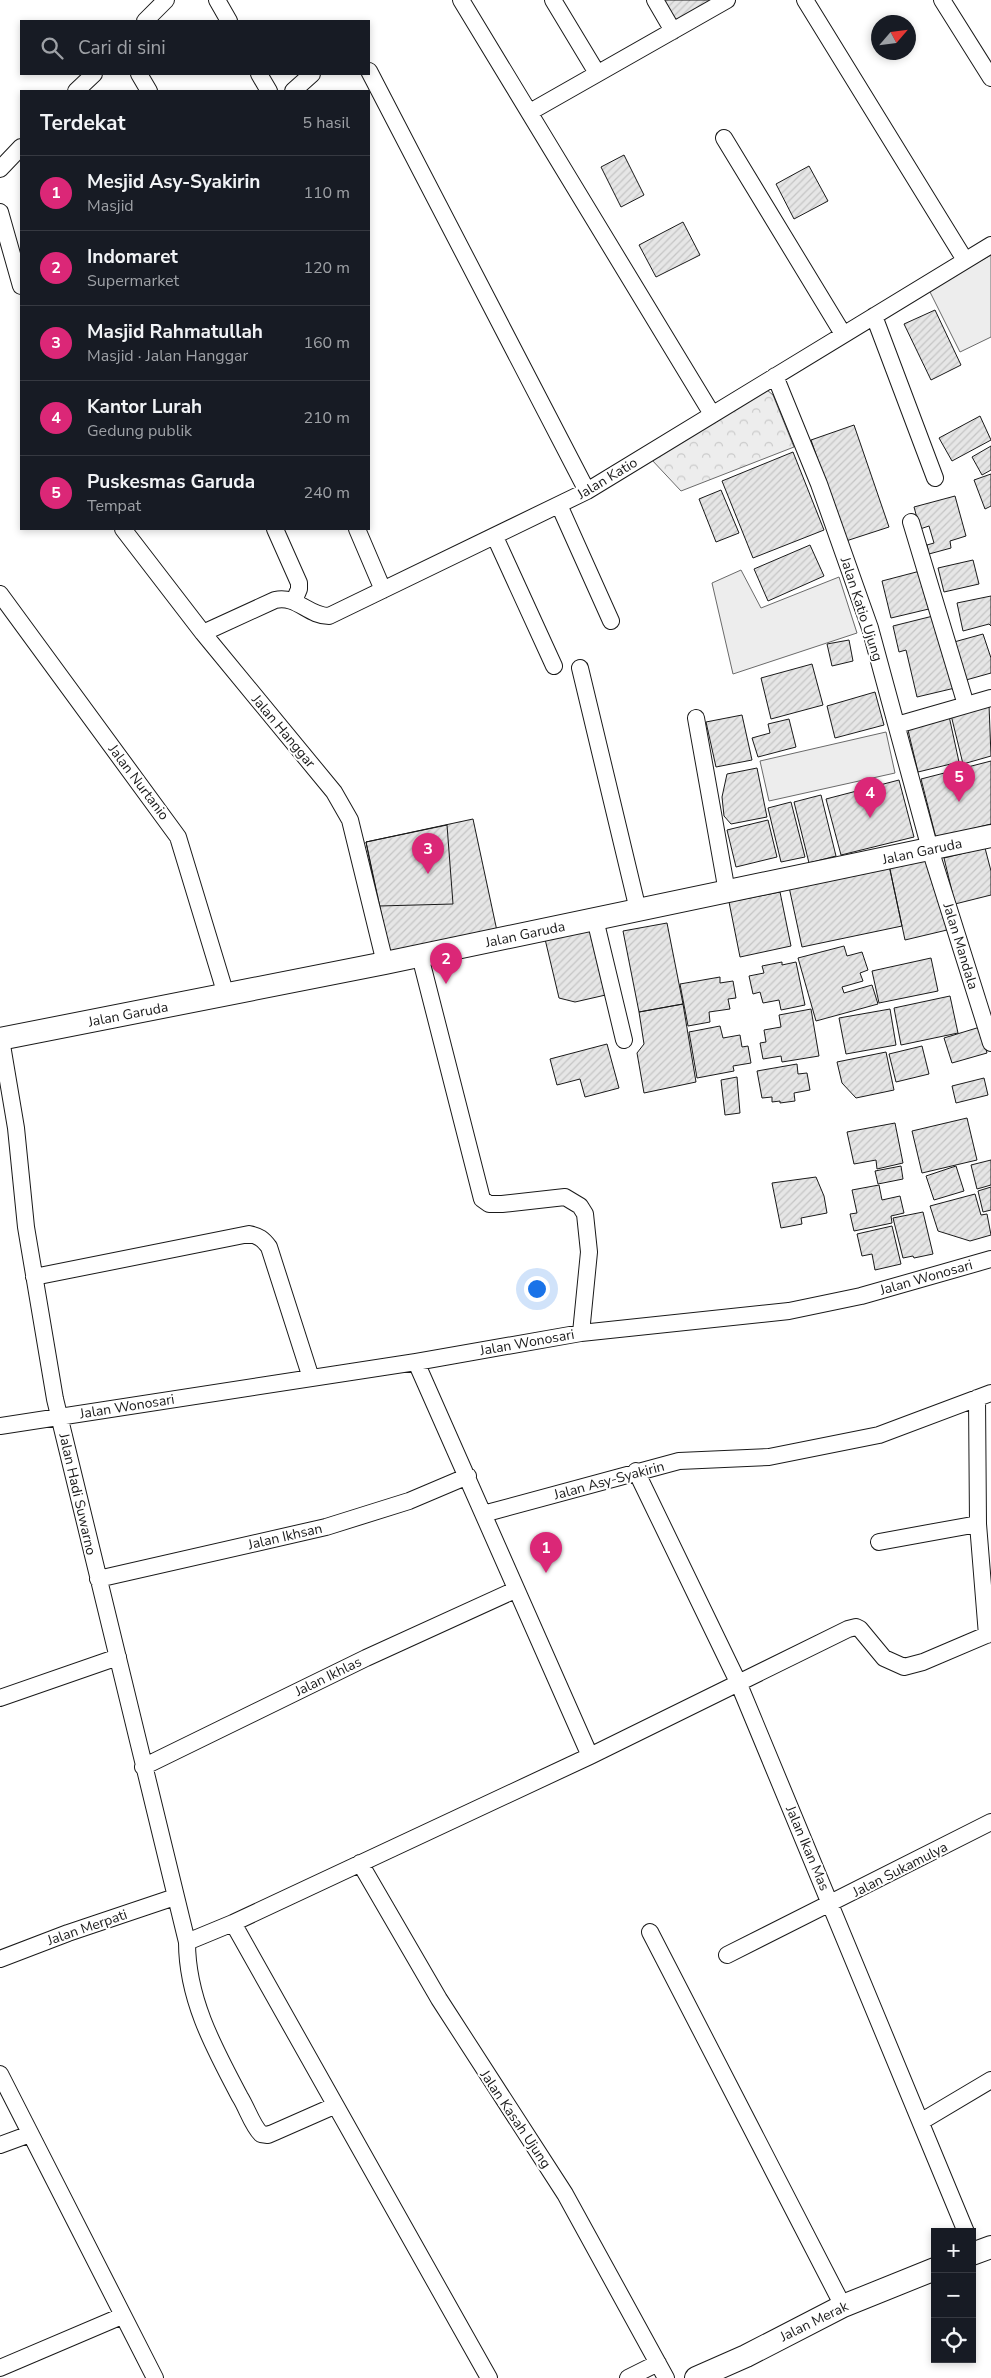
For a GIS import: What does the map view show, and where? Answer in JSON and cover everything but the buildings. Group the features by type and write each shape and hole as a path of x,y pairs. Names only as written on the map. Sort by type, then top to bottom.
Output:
{"street":[{"path":"146,20 166,0"},
{"path":"217,0 228,20"},
{"path":"461,0 712,414"},
{"path":"554,0 597,73"},
{"path":"655,0 673,31"},
{"path":"530,112 727,0"},
{"path":"805,0 965,260"},
{"path":"942,0 991,78"},
{"path":"370,73 587,491"},
{"path":"77,90 93,75"},
{"path":"140,75 148,90"},
{"path":"260,75 268,90"},
{"path":"295,90 311,75"},
{"path":"724,138 843,334"},
{"path":"0,169 20,148"},
{"path":"0,212 20,282"},
{"name":"Jalan Katio","path":"294,600 320,616 329,616 587,491 991,245"},
{"path":"874,316 936,478"},
{"name":"Jalan Katio Ujung","path":"775,376 845,556 870,628 930,849"},
{"path":"559,505 611,621"},
{"path":"911,522 966,705"},
{"name":"Jalan Hanggar","path":"124,530 203,633 334,792 350,820 385,964"},
{"path":"203,633 275,600 284,598 294,600 299,589 298,583 275,530"},
{"path":"357,530 383,590"},
{"path":"495,537 554,666"},
{"name":"Jalan Nurtanio","path":"0,594 178,837 226,996"},
{"path":"580,668 638,910"},
{"path":"897,725 991,698"},
{"path":"696,718 727,892"},
{"name":"Jalan Garuda","path":"1,1039 385,964 991,836"},
{"name":"Jalan Mandala","path":"930,849 991,1043"},
{"path":"595,919 624,1040"},
{"path":"420,956 482,1199 489,1204 502,1204 565,1197 580,1206 585,1214 589,1252 581,1333"},
{"name":"Jalan Hadi Suwarno","path":"1,1039 16,1128 26,1227 46,1353 143,1767 187,1942 187,1967 194,1999 225,2068 258,2131 268,2135 334,2106"},
{"path":"34,1276 249,1234 257,1235 269,1247 310,1378"},
{"name":"Jalan Wonosari","path":"0,1426 416,1362 581,1333 789,1311 861,1296 991,1259"},
{"path":"416,1362 468,1476 515,1590 590,1756"},
{"path":"187,1942 233,1923 590,1756 827,1638 856,1627 866,1633 884,1658 904,1667 923,1662 989,1634 978,1524 984,1396"},
{"name":"Jalan Asy-Syakirin","path":"483,1514 636,1471 679,1461 770,1457 879,1435 984,1396"},
{"name":"Jalan Ikan Mas","path":"636,1471 738,1682 922,2121 964,2228"},
{"name":"Jalan Ikhsan","path":"98,1579 326,1527 409,1501 468,1476"},
{"path":"879,1542 978,1524"},
{"name":"Jalan Ikhlas","path":"143,1767 366,1658 515,1590"},
{"path":"0,1698 118,1657"},
{"name":"Jalan Sukamulya","path":"728,1955 991,1822"},
{"name":"Jalan Kasah Ujung","path":"360,1863 449,2015 565,2194 666,2378"},
{"name":"Jalan Merpati","path":"0,1959 68,1933 175,1897"},
{"path":"233,1923 334,2106 489,2378"},
{"path":"650,1932 843,2306"},
{"path":"0,2074 155,2378"},
{"path":"922,2121 991,2080"},
{"path":"0,2145 30,2134"},
{"name":"Jalan Merak","path":"696,2378 746,2356 843,2306 931,2271"},
{"path":"0,2368 122,2316"},
{"path":"628,2378 658,2363"}],"shaded area":[{"path":"991,255 991,337 960,352 929,290"},
{"path":"741,570 761,608 839,577 857,633 733,674 712,583"},
{"path":"886,732 895,773 769,801 760,761"}],"green space":[{"path":"767,390 773,395 794,447 681,491 651,459"}],"place":[{"name":"Puskesmas Garuda","path":"959,802"},
{"name":"Kantor Lurah","path":"870,818"},
{"name":"Masjid Rahmatullah","path":"428,874"},
{"name":"Indomaret","path":"446,984"},
{"name":"Mesjid Asy-Syakirin","path":"546,1573"}]}
